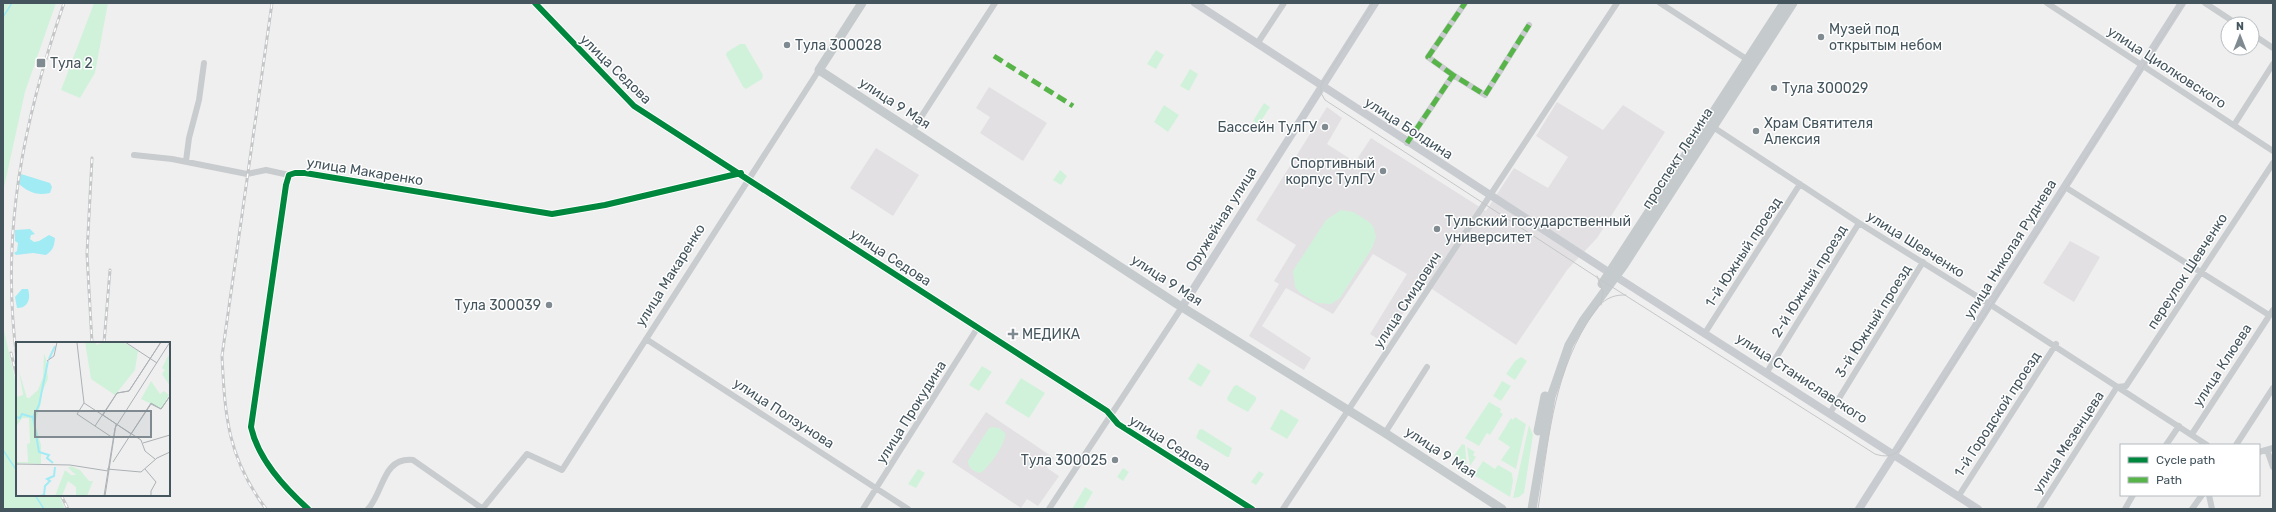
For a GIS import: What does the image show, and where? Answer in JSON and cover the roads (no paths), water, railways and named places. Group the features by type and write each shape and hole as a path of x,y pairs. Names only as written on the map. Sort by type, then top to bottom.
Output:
{"main road":[{"name":"улица Макаренко","path":"819,70 862,3"},
{"name":"проспект Ленина","path":"1529,507 1538,431 1546,394 1564,345 1713,127 1784,3"},
{"name":"проспект Ленина","path":"1529,507 1546,425 1560,369 1583,321 1612,274 1751,62 1793,3"},
{"name":"улица 9 Мая","path":"819,70 1182,307 1384,433 1502,509"}],"street":[{"name":"улица Седова","path":"535,3 634,106 741,173 978,327 1111,415 1118,424 1252,509"},
{"path":"912,131 995,3"},
{"name":"улица Болдина","path":"1196,3 1407,143 1612,274"},
{"path":"1257,44 1284,3"},
{"name":"Оружейная улица","path":"1049,509 1182,307 1375,3"},
{"path":"1465,3 1428,57 1485,95 1529,26"},
{"name":"улица Смидович","path":"1283,509 1349,411 1616,3"},
{"path":"1660,3 1751,62"},
{"name":"улица Циолковского","path":"2047,3 2056,5 2143,65 2273,151"},
{"name":"улица Николая Руднева","path":"1859,509 1991,305 2182,3"},
{"path":"2205,3 2225,16"},
{"path":"2260,39 2273,48"},
{"path":"186,161 189,138 199,100 204,63"},
{"path":"2234,125 2273,64"},
{"name":"улица Макаренко","path":"483,509 527,454 562,470 748,178 819,70"},
{"path":"1407,143 1453,75"},
{"name":"улица Шевченко","path":"1713,127 1859,222 2056,345 2117,387 2206,444"},
{"path":"134,155 186,161 247,174 266,170 289,175"},
{"name":"переулок Шевченко","path":"2117,387 2126,386 2199,273 2273,163"},
{"name":"улица Макаренко","path":"308,509 288,489 261,455 251,427 286,185 289,175 295,173 305,174 552,214 605,205 741,173"},
{"name":"1-й Южный проезд","path":"1705,333 1800,184"},
{"path":"2065,187 2199,273 2271,312"},
{"name":"2-й Южный проезд","path":"1767,372 1859,222"},
{"name":"3-й Южный проезд","path":"1830,413 1923,262"},
{"name":"улица Станиславского","path":"1612,274 1767,372 1978,509"},
{"name":"улица Клюева","path":"2192,434 2271,312"},
{"name":"улица Прокудина","path":"863,509 978,327"},
{"name":"улица Ползунова","path":"646,339 908,509"},
{"name":"1-й Городской проезд","path":"1958,497 2056,345"},
{"path":"1384,433 1427,366"},
{"name":"улица Мезенцева","path":"2039,509 2117,387"},
{"path":"2237,444 2273,388"},
{"path":"2167,444 2179,426"},
{"path":"2260,452 2270,449 2273,467"},
{"path":"368,509 374,502 384,478 391,467 400,461 413,460 483,509"},
{"path":"2125,509 2132,496"},
{"path":"2192,509 2201,496"},
{"path":"2209,496 2212,509"}],"water":[{"path":"21,174 50,183 52,187 50,193 36,194 25,189 18,183"},
{"path":"30,229 35,234 31,235 30,239 34,242 39,241 49,235 55,238 53,248 46,255 33,253 16,255 14,253 17,251 18,243 15,241 15,230"},
{"path":"22,289 28,289 29,299 26,305 21,308 17,308 15,297"}],"waterway":[{"path":"3,17 12,3"},
{"path":"3,450 16,470"},
{"path":"36,496 44,509"}],"tram line":[{"path":"1373,3 1321,85 1321,93 1325,100 1598,278 1875,454 1882,456 1894,454 1899,450 2184,3"},
{"path":"1597,276 1603,292 1601,305"},
{"path":"1538,509 1553,413 1566,367 1575,345 1594,312 1602,303 1612,297 1626,295"}],"railway":[{"path":"16,351 12,313 11,268 19,178 37,91 64,3"},
{"path":"266,509 253,490 236,455 227,418 222,356 272,3"},
{"path":"92,158 87,254 92,342"},
{"path":"104,342 110,270"},
{"path":"11,353 16,373"},
{"path":"62,496 68,509"}],"place":[{"name":"Музей под открытым небом","path":"1821,37"},
{"name":"Тула 300028","path":"787,45"},
{"name":"Тула 2","path":"41,63"},
{"name":"Тула 300029","path":"1774,88"},
{"name":"Бассейн ТулГУ","path":"1325,127"},
{"name":"Храм Святителя Алексия","path":"1756,131"},
{"name":"Спортивный корпус ТулГУ","path":"1383,171"},
{"name":"Тульский государственный университет","path":"1437,229"},
{"name":"Тула 300039","path":"549,305"},
{"name":"МЕДИКА","path":"1013,334"},
{"name":"Тула 300025","path":"1115,460"}]}
